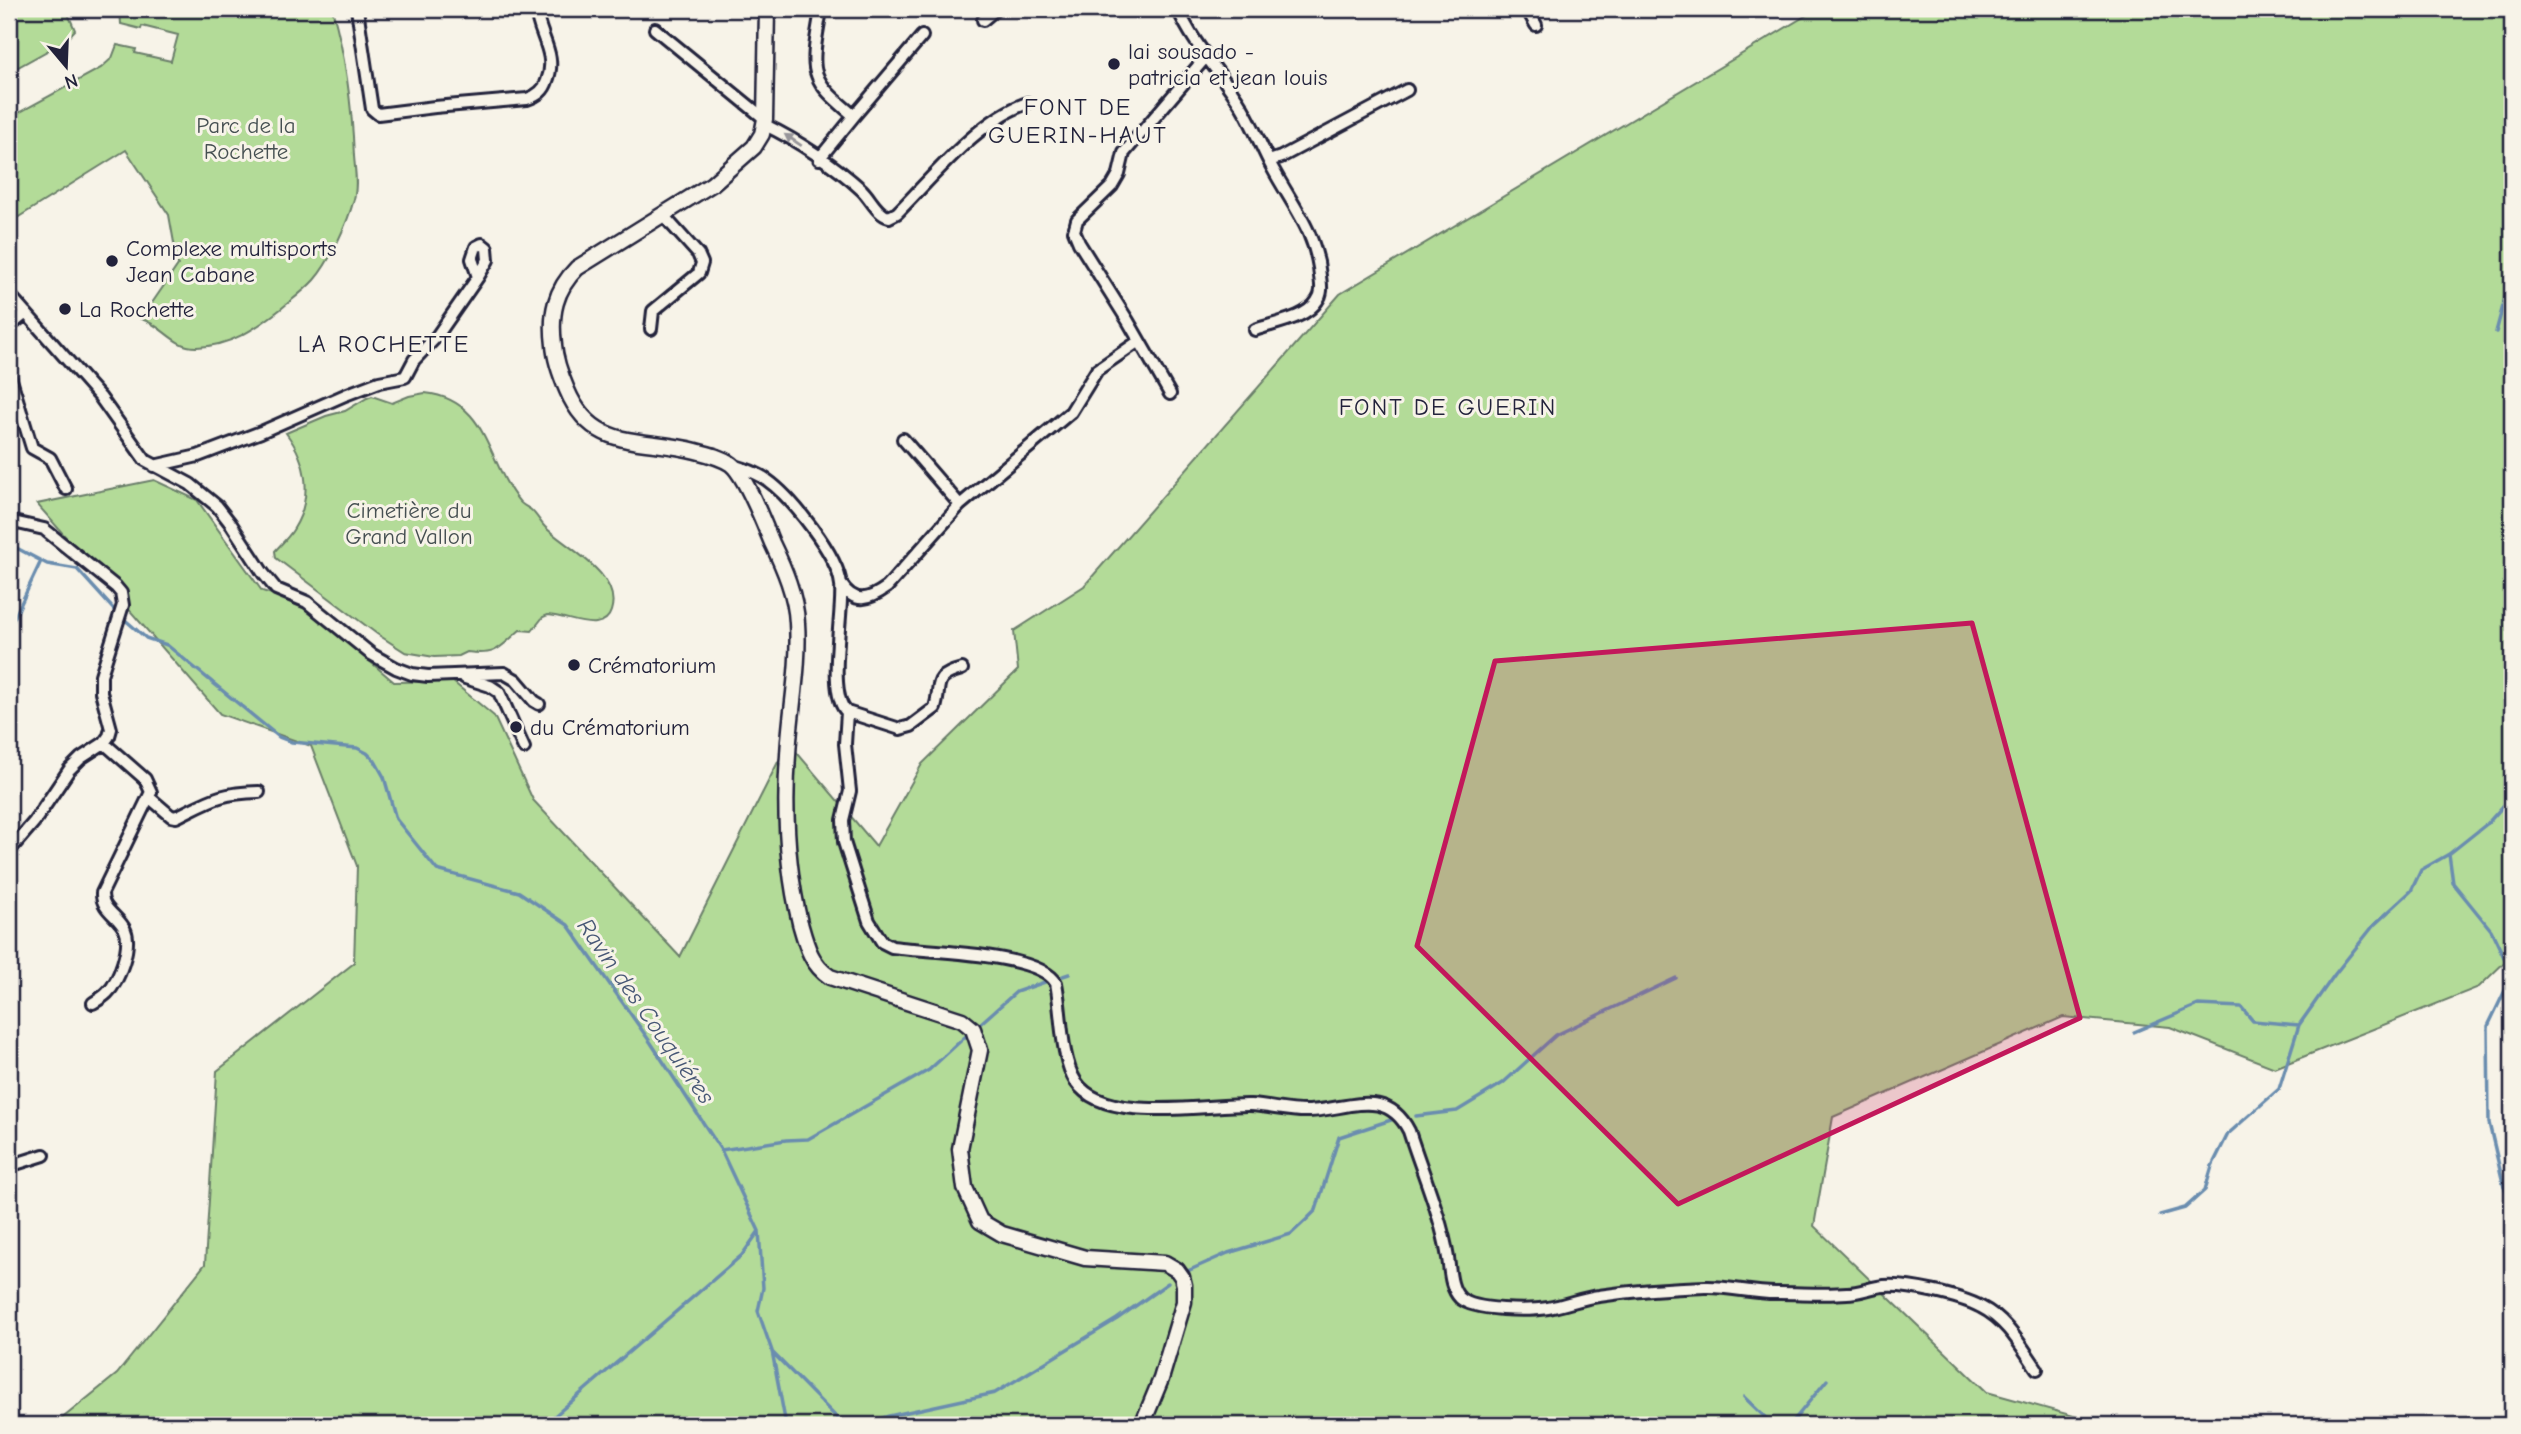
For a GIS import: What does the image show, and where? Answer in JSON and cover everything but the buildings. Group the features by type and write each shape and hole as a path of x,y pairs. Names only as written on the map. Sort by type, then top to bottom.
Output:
{"street":[{"path":"357,9 372,109 378,114 527,99 538,94 547,82 552,61 536,9"},
{"path":"767,9 765,122 759,140 744,159 712,184 577,268 556,296 553,316 556,358 565,387 584,420 602,433 711,455 768,480 809,523 831,558 841,584 853,597 865,598 876,595 895,580 960,505 1071,412 1097,370 1139,341"},
{"path":"821,9 814,64 817,75 827,90 854,117"},
{"path":"983,20 996,9"},
{"path":"1178,9 1205,58 1223,77 1243,109 1313,241 1319,262 1321,293 1317,302 1307,310 1255,330"},
{"path":"1527,9 1536,24"},
{"path":"655,30 765,122 862,190 882,214 889,217 897,213 948,161 997,118 1027,103"},
{"path":"820,159 922,36"},
{"path":"1170,394 1075,236 1075,223 1112,186 1119,174 1124,153 1205,58"},
{"path":"1269,161 1354,120 1407,90"},
{"path":"651,329 653,311 699,273 702,263 698,254 663,215"},
{"path":"154,466 198,456 379,382 405,377 414,360 448,322 478,277"},
{"path":"9,294 100,397 142,457 190,484 217,506 276,589 307,602 371,654 396,668 419,676 508,674 539,704"},
{"path":"9,327 26,313"},
{"path":"9,373 32,449 50,458 66,489"},
{"path":"903,439 960,505"},
{"path":"732,465 744,483 780,559 796,610 797,640 788,757 788,843 798,913 811,957 819,969 836,980 962,1020 973,1029 980,1050 960,1149 961,1171 970,1204 985,1225 1002,1234 1085,1258 1171,1265 1182,1277 1184,1302 1161,1379 1142,1425"},
{"path":"9,521 44,528 116,587 121,593 123,605 101,674 101,688 111,729 104,743 69,770 34,822 9,851"},
{"path":"841,584 838,631 839,698 842,708 847,712 900,729 906,728 935,708 940,681 952,671 962,669"},
{"path":"459,676 490,686 499,692 524,748"},
{"path":"847,712 845,744 850,791 844,820 844,842 869,921 877,937 892,947 965,952 1036,967 1050,974 1057,988 1066,1052 1072,1074 1094,1098 1114,1105 1147,1108 1251,1105 1308,1111 1353,1103 1374,1104 1393,1110 1402,1118 1409,1131 1444,1239 1454,1288 1460,1298 1471,1304 1490,1308 1545,1309 1599,1296 1706,1287 1731,1287 1758,1293 1832,1294 1857,1293 1885,1285 1944,1294 1979,1306 1998,1317 2008,1327 2037,1369"},
{"path":"93,1003 112,987 123,962 127,943 124,928 103,902 103,891 150,798 150,789 145,779 104,743"},
{"path":"150,798 173,817 214,797 259,792"},
{"path":"9,1166 44,1155"}],"highlighted area":[{"path":"1972,623 2080,1018 1678,1204 1417,946 1495,661"}],"green space":[{"path":"9,9 66,9 75,30 65,41 9,72"},
{"name":"Parc de la Rochette","path":"120,9 332,9 345,63 352,119 356,183 351,208 332,253 310,284 263,322 243,335 221,343 197,347 181,344 141,319 178,265 169,215 126,150 9,223 9,118 101,68 112,58 117,45 136,49 135,53 171,61 178,35 121,24"},
{"path":"1817,9 2512,9 2512,955 2479,987 2275,1068 2170,1027 2063,1017 1833,1117 1814,1226 1987,1392 2081,1418 2075,1425 54,1425 117,1374 205,1264 217,1071 354,963 357,866 311,746 220,714 37,504 154,480 197,500 262,591 303,604 394,682 452,681 494,716 533,800 680,957 788,742 876,846 922,764 1018,670 1014,631 1084,586 1340,294"},
{"name":"Cimetière du Grand Vallon","path":"425,393 446,398 462,407 474,420 519,501 533,512 545,527 601,574 609,586 612,598 609,616 599,622 590,623 548,615 543,617 532,631 520,630 491,652 434,657 405,652 276,558 275,551 291,533 299,518 305,493 303,468 286,433 345,411 372,396 392,403"}],"waterway":[{"path":"2496,332 2512,272"},
{"name":"Ravin des Couquiéres","path":"9,544 47,564 77,569 116,612 146,638 167,645 279,737 292,742 357,748 367,753 384,777 396,819 437,870 519,892 568,925 651,1043 721,1150 759,1231 763,1288 758,1311 772,1351 786,1425"},
{"path":"9,629 41,561"},
{"path":"2160,1215 2185,1208 2205,1190 2212,1166 2228,1134 2279,1089 2299,1025 2374,925 2411,891 2421,870 2449,854 2488,823 2512,796"},
{"path":"2449,854 2453,883 2491,930 2512,974"},
{"path":"1063,976 1069,974"},
{"path":"2512,976 2488,1026 2489,1123 2504,1187 2512,1200"},
{"path":"1416,1116 1457,1111 1503,1083 1556,1035 1676,978"},
{"path":"981,1023 1016,992 1045,982"},
{"path":"2134,1032 2198,1005 2241,1007 2253,1021 2299,1025"},
{"path":"721,1150 808,1139 929,1070 966,1036"},
{"path":"1183,1273 1228,1253 1291,1234 1316,1210 1339,1137 1391,1120"},
{"path":"544,1425 742,1255 759,1231"},
{"path":"889,1416 995,1393 1117,1319 1168,1283"},
{"path":"772,1352 844,1425"},
{"path":"1790,1425 1827,1380"},
{"path":"1744,1397 1773,1425"},
{"path":"860,1425 889,1416 893,1425"}],"place":[{"name":"lai sousado - patricia et jean louis","path":"1114,64"},
{"name":"Complexe multisports Jean Cabane","path":"112,261"},
{"name":"La Rochette","path":"65,309"},
{"name":"Crématorium","path":"574,665"},
{"name":"du Crématorium","path":"516,727"}],"district":[{"name":"FONT DE GUERIN-HAUT","path":"1078,121"},
{"name":"LA ROCHETTE","path":"384,344"},
{"name":"FONT DE GUERIN","path":"1448,407"}]}
